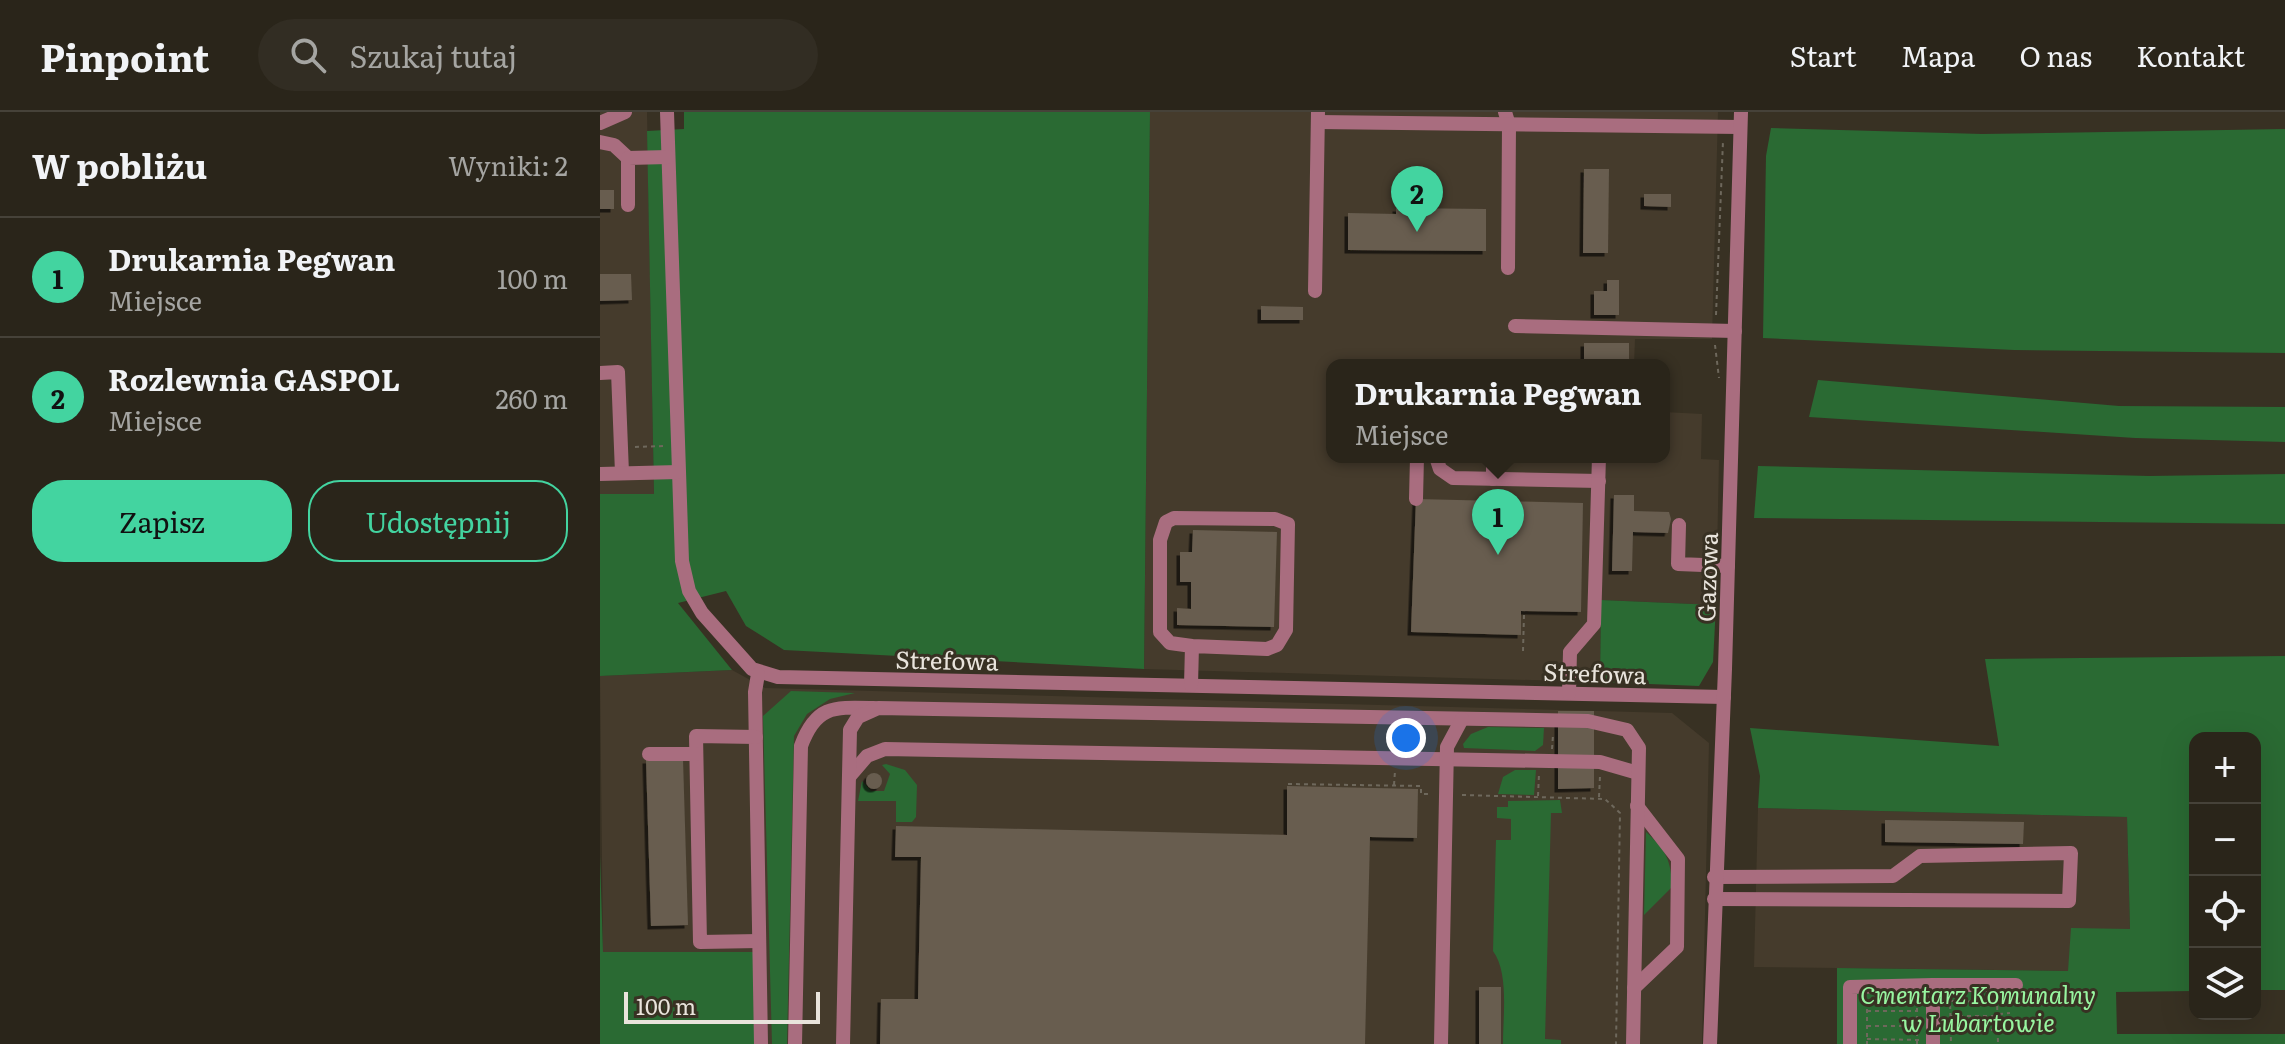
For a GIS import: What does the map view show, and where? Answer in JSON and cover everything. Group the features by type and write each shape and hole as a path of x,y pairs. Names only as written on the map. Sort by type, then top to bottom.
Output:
{"street":[{"path":"600,123 625,112"},
{"path":"667,112 682,561 689,591 702,613 758,674 756,737 761,1044"},
{"path":"1315,291 1318,117 1740,120"},
{"path":"1507,118 1508,268"},
{"name":"Gazowa","path":"1710,1044 1714,877 1724,697 1740,120"},
{"path":"600,142 614,145 628,158 668,157"},
{"path":"628,158 628,205"},
{"path":"1515,326 1735,331"},
{"path":"600,373 618,372 622,473"},
{"path":"1416,499 1417,463"},
{"path":"1439,463 1445,475 1599,481"},
{"path":"1493,463 1493,479"},
{"path":"1569,693 1570,652 1594,624 1599,463"},
{"path":"600,474 678,472"},
{"path":"1174,518 1275,519 1288,524 1286,630 1277,645 1267,649 1192,646 1170,643 1160,632 1160,540 1166,522 1174,518"},
{"path":"1679,525 1678,564 1728,566"},
{"path":"1191,685 1192,646"},
{"name":"Strefowa","path":"758,674 778,677 1724,697"},
{"path":"1441,1044 1447,761 1456,718 1451,691"},
{"path":"795,1044 801,746 807,730 818,715 834,707 1588,721 1627,730 1639,748 1633,1044"},
{"path":"843,1044 850,730 858,717 878,708"},
{"path":"756,737 696,736 696,754 700,942 759,941"},
{"path":"849,778 867,756 885,749 1600,762 1638,773"},
{"path":"649,754 696,754"},
{"path":"1634,988 1677,947 1680,883 1678,859 1637,806"},
{"path":"1714,877 1893,876 1920,856 2071,853 2069,901 1714,899"},
{"path":"1933,985 1933,1042"},
{"path":"1850,1044 1850,987 2016,985"}],"path":[{"path":"621,447 677,445"},
{"path":"1523,651 1524,615"},
{"path":"1599,798 1600,762"},
{"path":"1288,784 1421,786 1421,794 1605,799 1620,813 1616,1044"},
{"path":"1950,985 1951,1044"},
{"path":"1997,985 1998,1044"},
{"path":"1867,986 1867,1042 1933,1042"},
{"path":"1917,986 1917,1042"},
{"path":"1950,1001 1997,1002"},
{"path":"1867,1011 1917,1011"},
{"path":"1950,1016 2010,1013"},
{"path":"1867,1026 1917,1026"},
{"path":"1950,1031 1998,1030"}],"shaded area":[{"path":"600,112 647,112 654,494 600,494"},
{"path":"1150,112 1718,112 1712,339 1635,339 1634,359 1326,359 1326,463 1670,463 1670,412 1702,414 1701,459 1719,460 1716,605 1601,600 1600,682 1144,669"},
{"path":"732,670 765,688 1672,713 1709,743 1702,1044 767,1044 766,952 603,952 600,676"},
{"path":"1758,808 2127,817 2130,929 2068,971 1754,967"}],"green space":[{"path":"684,112 1150,112 1144,669 784,650 746,626 726,591 678,603 732,670 600,676 600,494 654,494 647,131 684,129"},
{"path":"1771,128 1982,134 2285,129 2285,353 2014,350 1763,338 1766,156"},
{"path":"1818,380 2119,406 2285,407 2285,442 2135,438 1809,417"},
{"path":"1758,466 2149,476 2285,474 2285,524 1754,518"},
{"path":"1601,600 1716,605 1713,662 1699,686 1600,682"},
{"name":"Cmentarz Komunalny w Lubartowie","path":"2285,656 2285,990 2261,990 2261,732 2189,732 2189,991 2116,992 2117,1034 2285,1034 2285,1044 1837,1044 1837,968 2068,971 2071,928 2130,929 2127,817 1758,808 1760,776 1750,728 1999,746 1985,659"},
{"path":"791,691 855,693 830,699 807,714 794,736 787,1044 772,1044 763,716"},
{"path":"1488,727 1544,728 1543,745 1535,751 1464,748 1463,744 1471,734"},
{"path":"882,765 905,770 917,785 916,817 912,822 896,822 896,801 858,801 862,781 871,791 884,791 890,774"},
{"path":"1515,770 1536,770 1534,795 1498,794 1503,777"},
{"path":"1560,800 1562,813 1551,813 1545,1039 1561,1040 1561,1044 1503,1044 1503,982 1493,951 1496,840 1511,840 1511,819 1497,818 1497,807 1508,807 1508,801"},
{"path":"1646,832 1666,856 1672,887 1644,915"},
{"path":"600,856 603,952 766,952 767,1044 600,1044"}],"building":[{"path":"1584,169 1609,169 1608,253 1583,253"},
{"path":"600,190 614,190 614,209 600,209"},
{"path":"1644,194 1671,194 1671,207 1644,206"},
{"path":"1396,208 1486,209 1486,251 1348,250 1348,213 1396,214"},
{"path":"600,274 631,274 632,300 600,301"},
{"path":"1607,280 1619,280 1619,315 1594,315 1594,291 1607,291"},
{"path":"1261,306 1303,307 1303,320 1261,320"},
{"path":"1584,343 1629,343 1629,359 1584,359"},
{"path":"1614,495 1634,495 1634,511 1669,512 1671,519 1668,533 1633,532 1632,571 1612,571"},
{"path":"1416,499 1583,503 1581,612 1521,611 1521,635 1411,632"},
{"path":"1193,530 1277,532 1274,627 1177,625 1177,608 1191,609 1191,582 1180,582 1180,552 1192,552"},
{"path":"1558,711 1594,711 1594,788 1558,789"},
{"path":"683,759 688,925 651,926 646,760"},
{"path":"874,773 880,775 880,787 874,789 868,787 866,781 868,775"},
{"path":"1287,786 1418,789 1417,838 1370,837 1365,1044 880,1044 881,999 918,999 921,857 895,857 896,826 1287,835"},
{"path":"1885,820 2024,822 2023,844 1885,842"},
{"path":"1479,987 1501,987 1501,1044 1479,1044"}],"place":[{"name":"Rozlewnia GASPOL","path":"1417,232"},
{"name":"Drukarnia Pegwan","path":"1498,555"}]}
